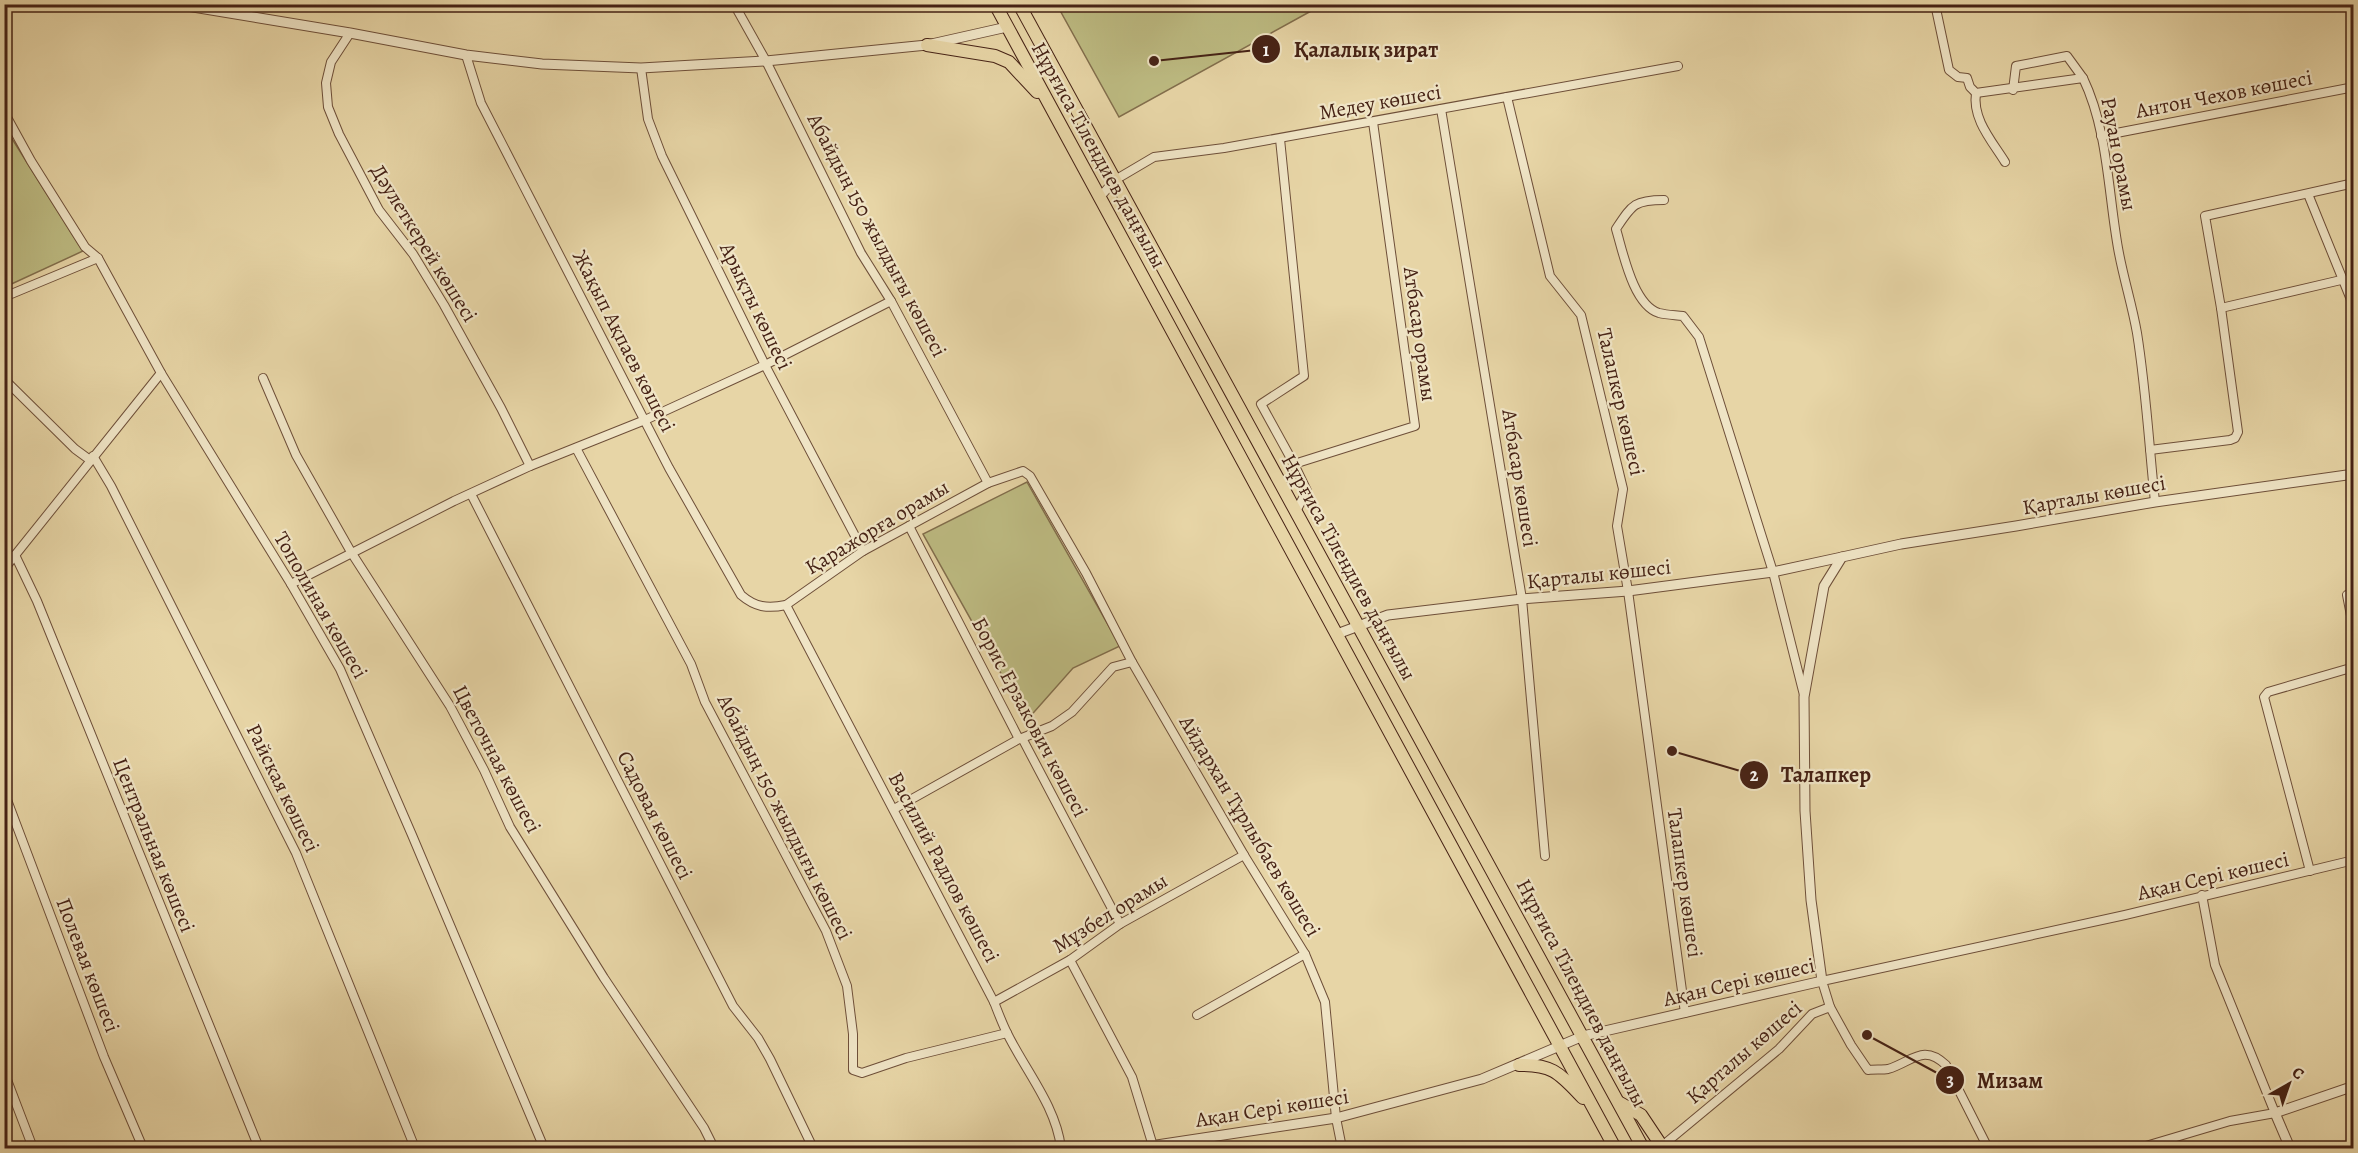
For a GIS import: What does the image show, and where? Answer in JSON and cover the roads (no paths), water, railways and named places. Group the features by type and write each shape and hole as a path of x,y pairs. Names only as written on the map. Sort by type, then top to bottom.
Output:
{"main road":[{"name":"Нұрғиса Тілендиев даңғылы","path":"994,4 1615,1149"},
{"name":"Нұрғиса Тілендиев даңғылы","path":"1019,4 1643,1149"},
{"path":"927,45 979,52 1009,62 1050,105"},
{"path":"1519,1065 1540,1065 1557,1073 1595,1110"},
{"path":"1619,1102 1641,1115 1663,1147"}],"street":[{"path":"176,4 466,55 542,64 641,68 766,61 927,45 1007,27"},
{"name":"Абайдың 150 жылдығы көшесі","path":"734,4 766,61 861,253 891,301 988,483"},
{"path":"1935,4 1949,70 1958,77 1967,78 1970,87 1976,93 1974,103 1977,115 2005,162"},
{"name":"Дәулеткерей көшесі","path":"350,33 331,62 326,83 328,107 339,134 379,210 413,254 444,305 531,466"},
{"name":"Жақып Ақпаев көшесі","path":"466,55 481,103 669,468 741,594 751,603 761,607 772,608 786,605"},
{"path":"2013,90 2016,66 2067,56 2083,78"},
{"name":"Медеу көшесі","path":"1100,197 1115,180 1154,157 1280,139 1678,66"},
{"name":"Арықты көшесі","path":"641,68 648,119 662,156 765,365 864,551"},
{"name":"Рауан орамы","path":"1976,93 2013,90 2083,78 2090,91 2101,136 2118,251 2136,331 2145,388 2155,501"},
{"name":"Антон Чехов көшесі","path":"2101,136 2354,87"},
{"name":"Талапкер көшесі","path":"1507,97 1550,276 1581,315 1623,489 1617,526 1628,591 1685,1014"},
{"name":"Атбасар көшесі","path":"1441,109 1522,599 1545,856"},
{"name":"Тополиная көшесі","path":"4,112 31,161 85,247 98,258 161,373 291,584 340,669 544,1149"},
{"name":"Атбасар орамы","path":"1294,464 1415,426 1373,122"},
{"path":"1280,139 1304,376 1261,404 1307,491 1296,510"},
{"path":"2150,450 2230,440 2237,436 2221,308 2205,216 2354,183"},
{"path":"2308,194 2341,280 2354,307"},
{"path":"1664,200 1650,200 1630,206 1616,228 1626,265 1637,293 1657,313 1683,316 1699,337 1773,572 1804,697"},
{"path":"4,297 98,258"},
{"path":"2221,308 2341,280"},
{"path":"291,584 471,494 531,466 645,420 765,365 891,301"},
{"path":"9,560 161,373"},
{"name":"Цветочная көшесі","path":"263,378 296,455 351,552 450,706 484,770 510,827 604,978 704,1128 714,1149"},
{"name":"Райская көшесі","path":"4,379 75,449 92,458 111,486 296,853 415,1149"},
{"name":"Абайдың 150 жылдығы көшесі","path":"576,448 692,664 705,702 826,931 847,986 853,1034 853,1070 862,1073 906,1058 1007,1033"},
{"name":"Қаражорға орамы","path":"786,605 864,551 988,483 1023,471 1030,476 1086,573 1132,662"},
{"name":"Қарталы көшесі","path":"1337,634 1388,615 1522,599 1628,591 1773,572 1901,544 2155,501 2354,474"},
{"name":"Садовая көшесі","path":"471,494 733,1006 758,1038 770,1059 813,1149"},
{"name":"Борис Ерзакович көшесі","path":"909,526 1120,924"},
{"name":"Қарталы көшесі","path":"1663,1147 1779,1049 1812,1014 1830,1007 1822,981 1811,900 1804,812 1804,697 1824,586 1842,557"},
{"name":"Центральная көшесі","path":"9,560 37,601 259,1149"},
{"path":"2347,595 2354,630"},
{"name":"Василий Радлов көшесі","path":"786,605 1046,1104 1059,1137 1061,1149"},
{"path":"894,809 1021,739 1052,726 1072,712 1113,667 1132,662"},
{"name":"Айдархан Тұрлыбаев көшесі","path":"1132,662 1244,855 1305,954 1326,1002 1336,1118 1342,1149"},
{"path":"2310,871 2264,697 2268,692 2354,668"},
{"name":"Полевая көшесі","path":"4,792 104,1057 142,1149"},
{"name":"Мұзбел орамы","path":"994,1002 1070,960 1120,924 1244,855"},
{"name":"Ақан Сері көшесі","path":"1137,1149 1200,1144 1336,1118 1482,1079 1583,1036 2114,917 2354,860"},
{"path":"2202,896 2215,965 2290,1149"},
{"path":"1197,1015 1305,954"},
{"path":"1070,960 1132,1077 1153,1146"},
{"path":"1830,1007 1868,1070 1886,1069 1921,1054 1929,1054 1938,1058 1951,1073 1988,1149"},
{"path":"4,1072 33,1149"},
{"path":"2139,1149 2230,1121 2275,1113 2354,1086"}],"place":[{"name":"Қалалық зират","path":"1154,61"},
{"name":"Талапкер","path":"1672,751"},
{"name":"Мизам","path":"1867,1035"}]}
